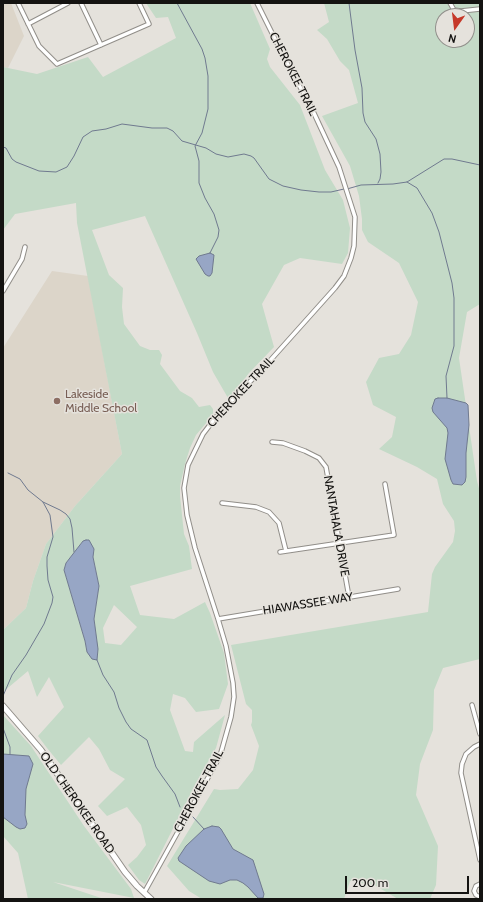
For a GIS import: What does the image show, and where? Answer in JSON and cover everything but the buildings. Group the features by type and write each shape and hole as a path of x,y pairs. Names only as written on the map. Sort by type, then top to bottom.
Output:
{"street":[{"path":"18,3 39,46 57,64 149,24 139,3"},
{"path":"28,24 68,3"},
{"path":"81,3 101,45"},
{"name":"CHEROKEE TRAIL","path":"144,893 220,756 231,717 234,689 226,646 194,548 186,515 184,488 188,465 203,434 216,417 326,300 344,276 351,258 355,235 355,217 342,176 312,108 286,61 257,3"},
{"path":"450,3 454,10 461,11 480,9"},
{"path":"3,291 22,259 25,247"},
{"name":"NANTAHALA DRIVE","path":"272,442 283,443 305,451 319,458 323,462 327,471 349,597"},
{"path":"280,552 394,535 385,484"},
{"path":"222,503 256,507 263,509 272,515 277,520 281,528 286,551"},
{"name":"HIAWASSEE WAY","path":"218,619 398,589"},
{"path":"472,705 480,734"},
{"name":"OLD CHEROKEE ROAD","path":"3,706 41,750 125,872 149,899"},
{"path":"480,744 466,754 462,764 461,773 480,860"},
{"path":"480,884 476,886 474,891 476,895 480,897"}],"shaded area":[{"path":"3,3 11,3 24,36 8,68 3,67"},
{"name":"Lakeside Middle School","path":"52,271 88,276 122,454 75,506 46,544 33,581 26,608 3,630 3,348"}],"green space":[{"path":"146,3 250,3 270,49 267,59 270,67 300,105 325,170 343,200 350,228 348,253 342,264 300,258 284,265 262,304 274,347 228,398 213,372 145,216 92,230 109,275 123,288 122,307 124,324 140,346 150,350 159,350 162,355 160,364 180,391 192,398 199,407 210,405 213,409 213,415 196,435 190,448 180,486 184,534 189,546 192,569 130,586 140,615 174,619 205,602 224,653 228,684 219,709 196,712 185,698 173,694 170,710 185,751 193,752 194,742 225,715 216,748 196,783 145,884 139,880 128,865 137,857 146,845 141,825 127,807 107,816 98,806 125,779 110,770 99,749 89,737 61,765 38,736 64,707 49,677 37,697 28,671 3,692 3,630 26,608 33,581 46,544 75,506 122,454 77,223 76,203 15,214 3,230 3,67 37,74 88,57 103,77 176,38 168,17 156,18","holes":["86,540 94,549 93,557 99,586 94,619 98,656 87,652 64,570 66,563 83,541","114,605 137,627 121,645 105,643 103,628"]},
{"path":"324,3 480,3 480,304 467,312 459,358 477,481 480,492 480,659 443,668 434,690 433,730 420,764 416,795 438,846 436,885 430,899 398,899 376,886 350,881 344,899 202,899 189,891 167,866 214,789 238,789 253,770 259,746 251,725 252,710 246,704 231,645 428,612 432,574 435,567 453,542 455,531 454,521 443,504 437,479 417,467 379,449 392,437 396,417 373,405 366,382 379,358 399,354 411,335 418,302 399,263 368,242 362,230 359,196 350,166 322,116 358,103 349,70 340,61 327,39 317,30 329,22"},
{"path":"3,715 31,746 84,826 131,889 134,898 53,882 104,899 28,899 18,853 3,836"}],"water":[{"path":"210,253 214,255 212,273 208,276 205,274 196,259 199,256"},
{"path":"447,398 466,403 468,405 469,425 466,453 466,477 465,482 462,485 453,484 445,459 448,433 447,428 433,412 432,408 435,399"},
{"path":"89,540 94,549 93,557 99,586 94,619 98,649 97,660 92,659 87,652 64,570 66,563 83,541"},
{"path":"3,754 29,756 33,764 26,789 25,815 27,824 25,828 20,829 16,827 3,817"},
{"path":"212,826 219,827 221,829 233,849 253,860 264,894 263,898 258,898 248,887 237,880 230,880 220,884 209,881 179,861 178,858 186,846 204,829"}],"waterway":[{"path":"177,3 202,49 208,76 208,109 202,133 195,146 199,161 199,183 214,214 219,230 218,237 210,253"},
{"path":"349,3 362,88 363,113 365,122 376,139 380,154 381,172 378,183"},
{"path":"3,147 6,148 12,159 16,162 39,171 56,172 67,167 83,137 92,131 106,129 122,124 152,128 167,128 173,131 182,141 206,148 216,154 228,157 244,154 251,156 269,179 283,186 319,192 331,192 344,189"},
{"path":"347,189 361,185 407,182 444,159 452,159 480,165"},
{"path":"407,182 417,188 432,213 439,232 452,283 454,298 454,346 446,376 447,398"},
{"path":"3,696 12,675 26,655 44,624 53,597 48,580 47,566 47,557 53,537 50,515 43,502 28,490 20,479 8,473"},
{"path":"43,502 60,510 70,519 74,552"},
{"path":"97,660 103,675 114,692 119,708 126,722 131,729 147,740 156,767 175,794 180,807"},
{"path":"3,728 10,747 10,754"},
{"path":"193,817 204,829"}],"place":[{"name":"Lakeside Middle School","path":"57,401"}]}
